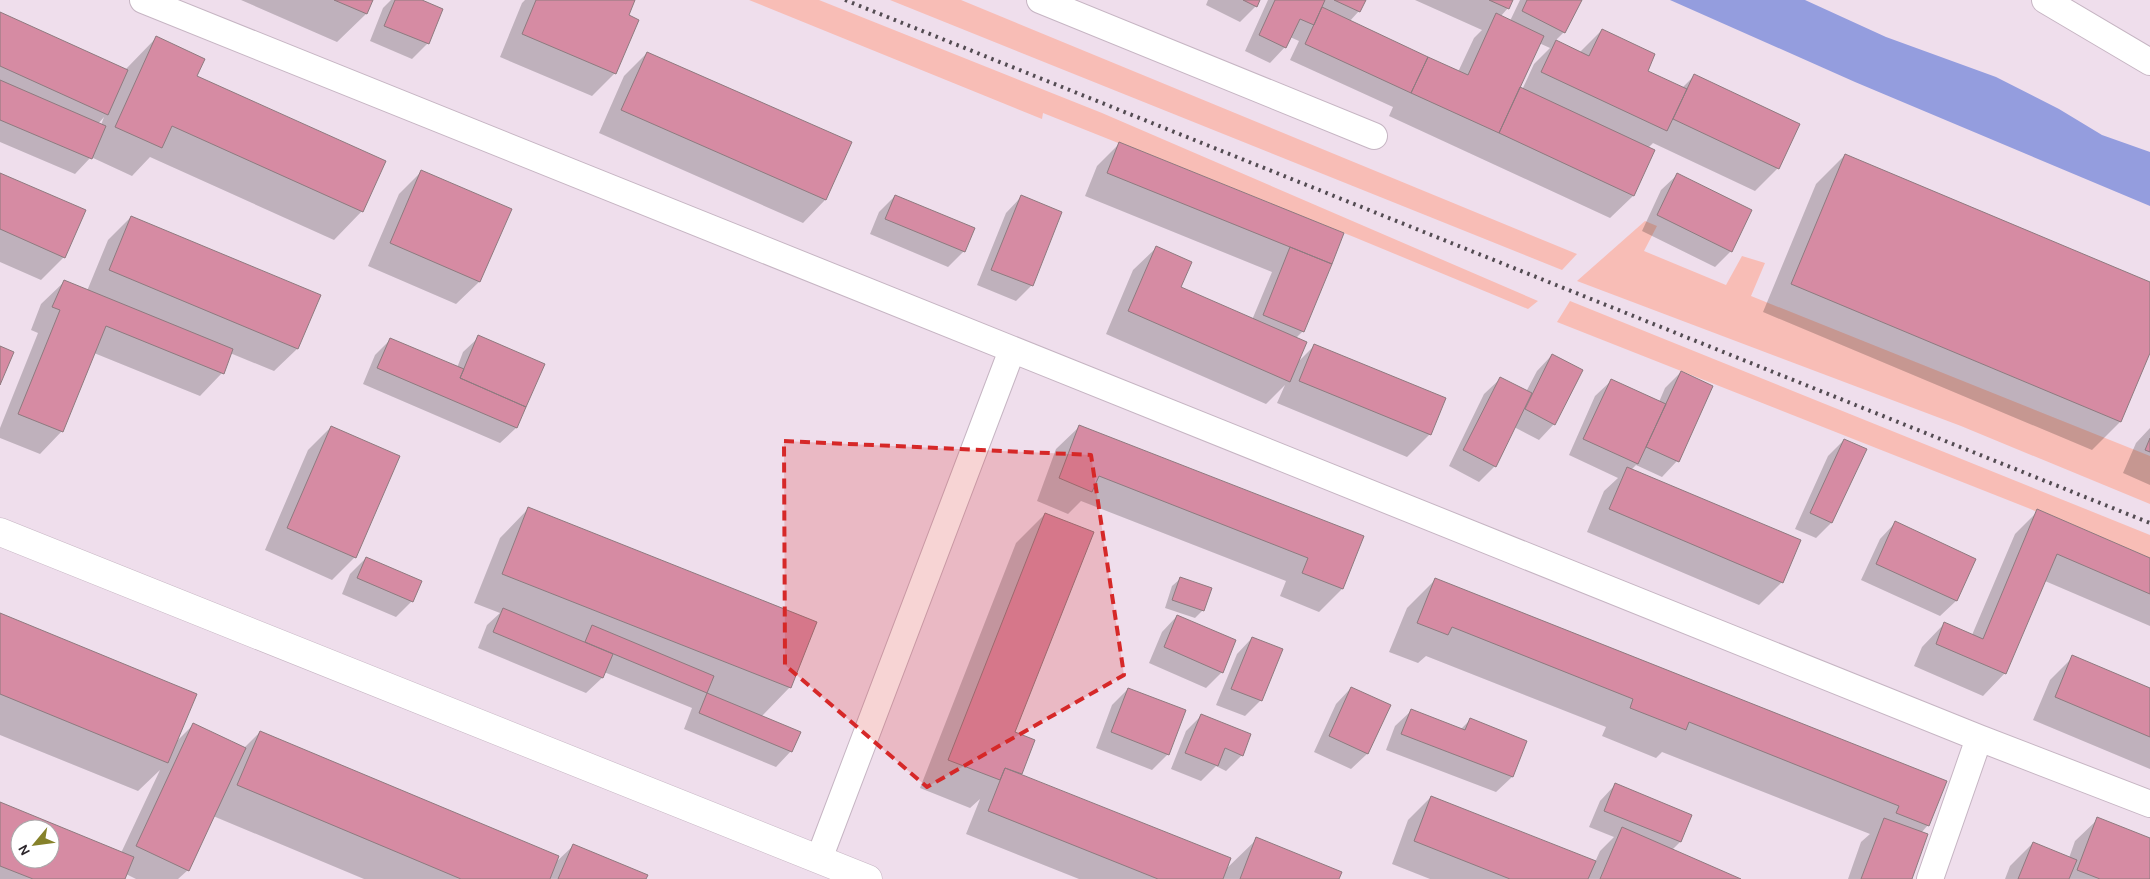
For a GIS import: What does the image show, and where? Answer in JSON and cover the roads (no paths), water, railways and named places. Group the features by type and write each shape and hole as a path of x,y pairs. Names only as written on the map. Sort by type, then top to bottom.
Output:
{"main road":[{"path":"0,532 868,879"}],"street":[{"path":"143,0 1979,738 2150,804"},
{"path":"1040,0 1374,136"},
{"path":"2045,0 2150,62"},
{"path":"819,860 1012,350"},
{"path":"1930,879 1979,738"}],"water":[{"path":"1670,0 1805,0 1886,37 1996,77 2059,109 2102,135 2150,152 2150,206 1855,82"}],"railway":[{"path":"845,0 2150,523"}]}
